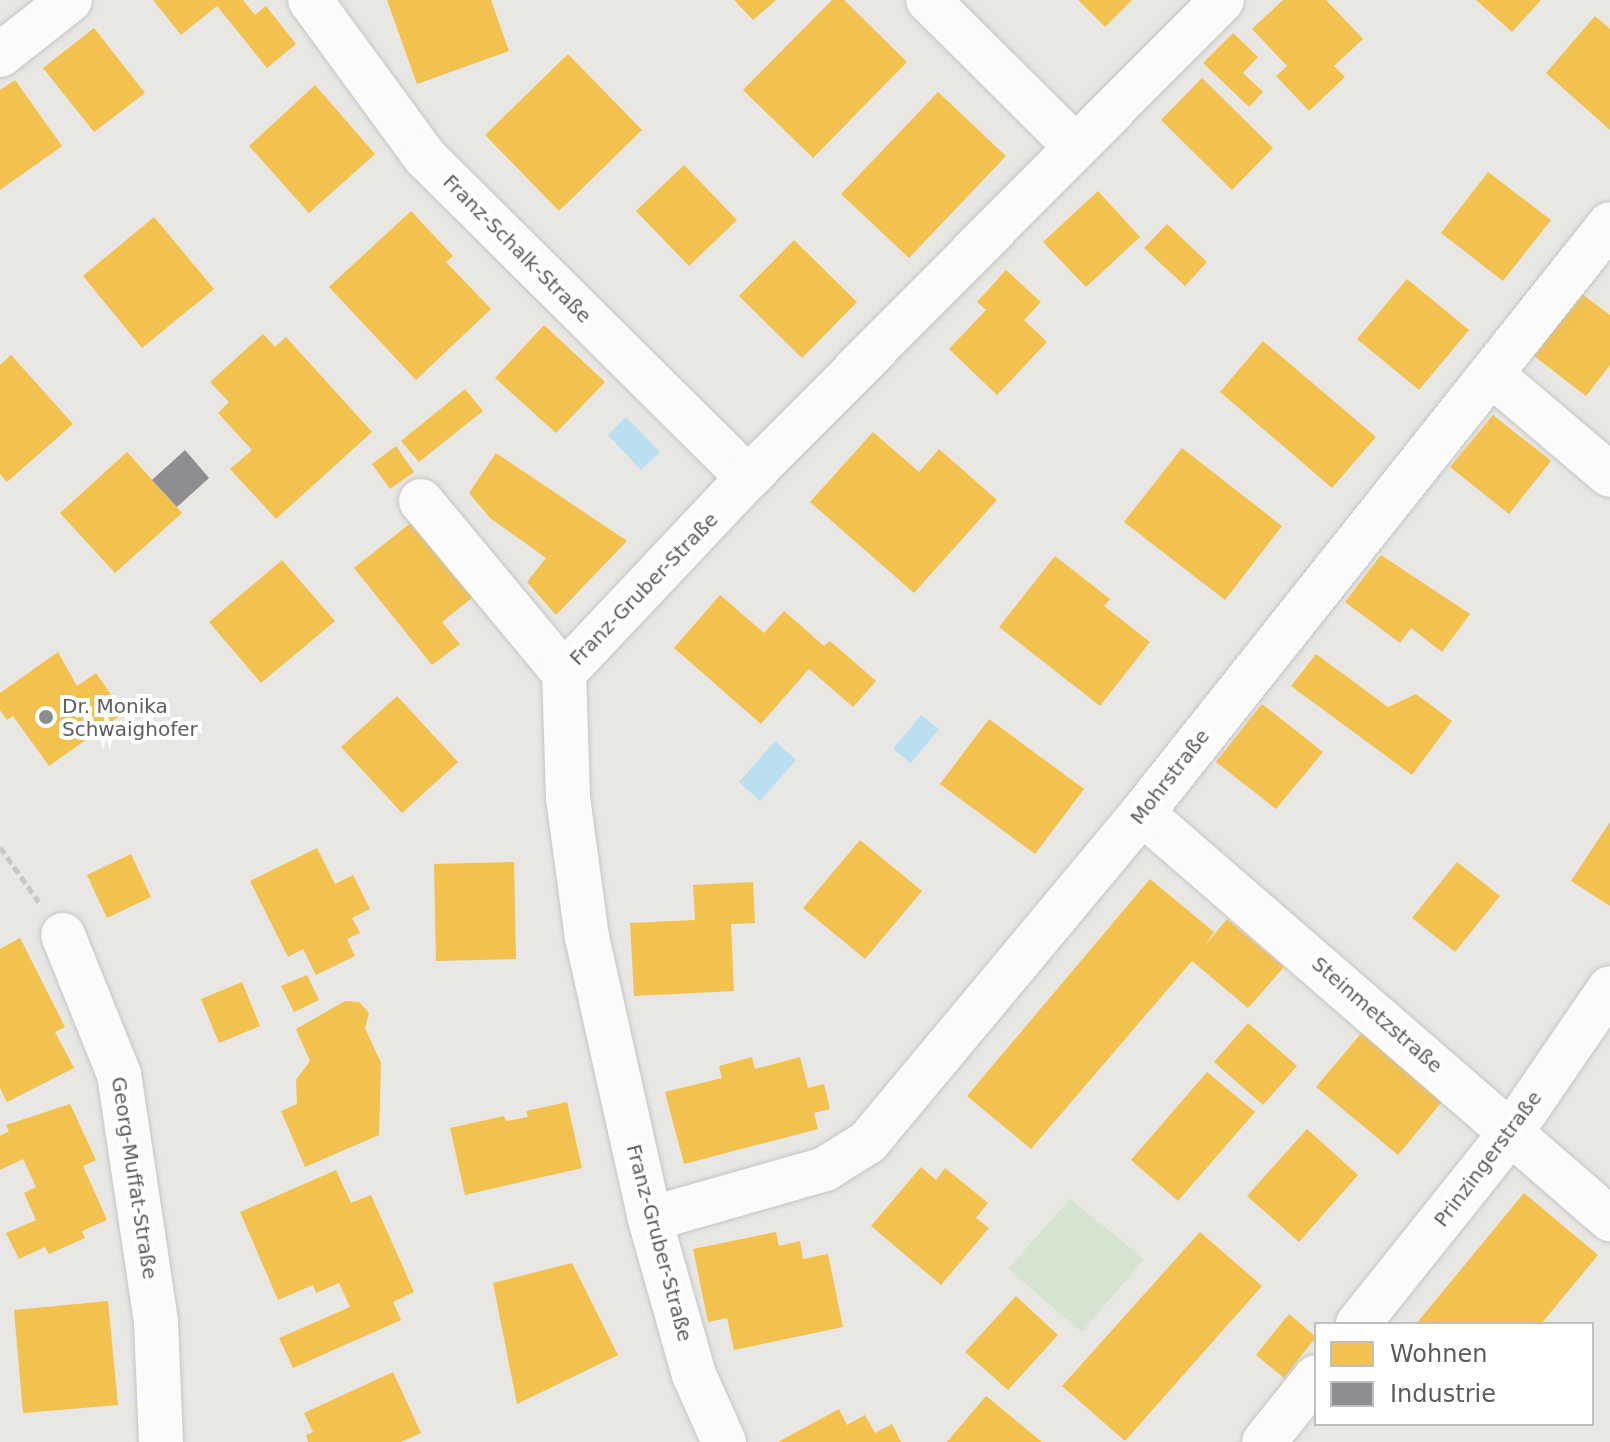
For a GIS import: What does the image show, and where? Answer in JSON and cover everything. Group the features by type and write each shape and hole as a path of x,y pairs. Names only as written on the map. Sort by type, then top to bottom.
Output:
{"street":[{"path":"0,55 70,0"},
{"name":"Franz-Schalk-Straße","path":"310,0 425,157 748,478"},
{"path":"928,0 1075,146"},
{"name":"Franz-Gruber-Straße","path":"724,1442 694,1375 650,1219 587,938 568,798 564,673 748,478 1222,0"},
{"name":"Mohrstraße","path":"650,1219 825,1169 868,1142 1142,813 1610,224"},
{"path":"1491,374 1610,475"},
{"path":"421,501 564,673"},
{"name":"Steinmetzstraße","path":"1142,813 1610,1219"},
{"name":"Georg-Muffat-Straße","path":"63,935 119,1074 156,1322 161,1442"},
{"name":"Prinzingerstraße","path":"1360,1322 1512,1131 1610,988"},
{"path":"1264,1442 1314,1380"}],"path":[{"path":"0,847 63,935"}],"green space":[{"path":"1070,1199 1144,1259 1082,1332 1008,1269"}],"water":[{"path":"626,417 660,452 641,470 608,435"},
{"path":"921,715 939,729 911,763 893,749"},
{"path":"775,741 796,760 760,801 739,782"}],"building: Wohnen":[{"path":"153,0 243,0 255,15 266,6 296,44 267,68 217,6 181,35"},
{"path":"387,0 491,0 509,51 417,84"},
{"path":"734,0 776,0 753,20"},
{"path":"832,0 844,0 907,62 813,158 743,90"},
{"path":"1078,0 1132,0 1105,27"},
{"path":"1283,0 1326,0 1363,39 1334,66 1345,77 1309,111 1276,76 1287,66 1252,29"},
{"path":"1476,0 1541,0 1512,32"},
{"path":"1595,16 1610,29 1610,130 1546,73"},
{"path":"94,28 145,93 94,132 43,68"},
{"path":"1233,33 1258,57 1243,73 1263,92 1249,107 1203,63"},
{"path":"568,54 642,130 559,211 485,135"},
{"path":"1202,78 1273,148 1232,190 1161,120"},
{"path":"15,80 62,146 0,190 0,90"},
{"path":"315,85 375,154 309,213 249,146"},
{"path":"938,92 1006,156 909,258 841,194"},
{"path":"684,165 737,220 689,266 636,211"},
{"path":"1488,172 1551,220 1503,281 1441,233"},
{"path":"1098,191 1140,237 1086,287 1043,242"},
{"path":"411,211 453,256 446,262 491,309 416,380 329,287"},
{"path":"154,217 214,289 142,348 83,276"},
{"path":"1167,224 1207,262 1185,286 1144,248"},
{"path":"794,240 857,302 802,358 739,296"},
{"path":"1006,270 1041,302 1024,320 1047,342 997,395 949,349 986,310 977,302"},
{"path":"1407,279 1469,330 1419,390 1357,339"},
{"path":"1582,294 1610,315 1610,365 1586,396 1534,356"},
{"path":"544,325 605,382 556,433 495,378"},
{"path":"263,334 275,347 286,337 372,432 276,519 230,469 252,450 218,413 229,402 210,382"},
{"path":"1263,341 1376,437 1332,488 1220,392"},
{"path":"11,355 73,424 7,482 0,474 0,365"},
{"path":"465,389 483,411 419,462 401,441"},
{"path":"1493,415 1551,461 1509,514 1450,467"},
{"path":"873,432 919,472 939,449 997,500 914,593 810,502"},
{"path":"396,446 414,472 390,489 372,464"},
{"path":"1182,448 1282,526 1225,600 1124,522"},
{"path":"127,452 182,513 115,573 60,513"},
{"path":"496,453 627,541 556,615 527,582 546,558 490,518 469,493"},
{"path":"417,518 478,593 442,622 460,644 432,665 354,568"},
{"path":"1381,555 1470,614 1442,652 1411,628 1400,643 1345,602"},
{"path":"1055,556 1110,599 1104,606 1150,642 1100,706 999,627"},
{"path":"282,560 335,621 261,683 209,622"},
{"path":"720,595 764,633 784,611 824,646 830,641 876,681 853,707 809,669 761,724 674,648"},
{"path":"58,652 77,686 96,673 124,713 49,766 13,716 7,720 0,710 0,693"},
{"path":"1316,654 1388,707 1416,694 1452,721 1412,775 1291,686"},
{"path":"397,696 458,762 402,813 341,747"},
{"path":"1262,704 1323,752 1276,809 1216,762"},
{"path":"989,719 1084,789 1035,854 940,784"},
{"path":"1610,822 1610,906 1571,881"},
{"path":"860,840 922,891 865,959 803,908"},
{"path":"317,848 335,884 353,875 370,909 352,918 360,933 347,939 355,956 316,975 303,949 288,957 250,881"},
{"path":"131,854 151,897 107,918 87,875"},
{"path":"514,862 516,959 436,961 434,864"},
{"path":"1457,862 1500,896 1455,952 1412,918"},
{"path":"1150,879 1214,932 1203,948 1227,919 1284,967 1248,1008 1192,961 1031,1149 967,1096"},
{"path":"753,882 755,923 731,924 734,991 634,996 630,923 695,920 693,885"},
{"path":"20,938 65,1027 55,1032 74,1068 7,1102 0,1088 0,949"},
{"path":"307,975 319,1000 294,1012 281,986"},
{"path":"242,982 260,1026 219,1043 201,999"},
{"path":"345,1001 359,1002 369,1013 365,1028 381,1063 379,1135 305,1167 281,1111 297,1104 296,1080 310,1061 296,1029"},
{"path":"1248,1023 1297,1066 1263,1105 1214,1062"},
{"path":"1364,1030 1445,1098 1398,1155 1316,1087"},
{"path":"752,1057 755,1069 800,1057 808,1088 824,1084 830,1109 814,1113 818,1129 684,1164 665,1092 722,1078 719,1066"},
{"path":"1207,1072 1255,1112 1178,1201 1131,1160"},
{"path":"567,1102 582,1168 465,1195 450,1128 504,1116 506,1121 528,1117 526,1111"},
{"path":"70,1104 96,1160 83,1166 107,1220 82,1231 85,1238 49,1254 45,1247 19,1259 6,1233 36,1220 24,1193 36,1187 23,1159 0,1170 0,1136 9,1131 6,1125"},
{"path":"1307,1129 1358,1175 1299,1242 1247,1196"},
{"path":"921,1167 936,1180 945,1168 988,1203 976,1218 989,1228 941,1285 871,1226"},
{"path":"336,1170 351,1203 371,1195 414,1292 393,1302 401,1320 293,1368 279,1338 350,1307 339,1283 316,1293 313,1285 278,1300 240,1212"},
{"path":"1524,1193 1598,1255 1543,1322 1418,1322"},
{"path":"776,1232 779,1246 800,1241 803,1259 828,1254 843,1327 734,1350 727,1318 708,1322 693,1249"},
{"path":"1200,1232 1262,1286 1125,1441 1062,1386"},
{"path":"572,1263 618,1355 517,1404 493,1283"},
{"path":"1016,1296 1058,1335 1008,1390 965,1352"},
{"path":"108,1301 118,1405 23,1413 14,1310"},
{"path":"1289,1314 1314,1335 1314,1340 1284,1378 1256,1355"},
{"path":"393,1372 421,1433 401,1442 308,1442 306,1435 313,1432 304,1413"},
{"path":"986,1396 1042,1442 947,1442"},
{"path":"839,1409 847,1425 865,1415 875,1433 892,1424 901,1442 778,1442"}],"building: Industrie":[{"path":"185,450 209,478 177,507 152,480"}],"place":[{"name":"Dr. Monika Schwaighofer","path":"46,717"}]}
